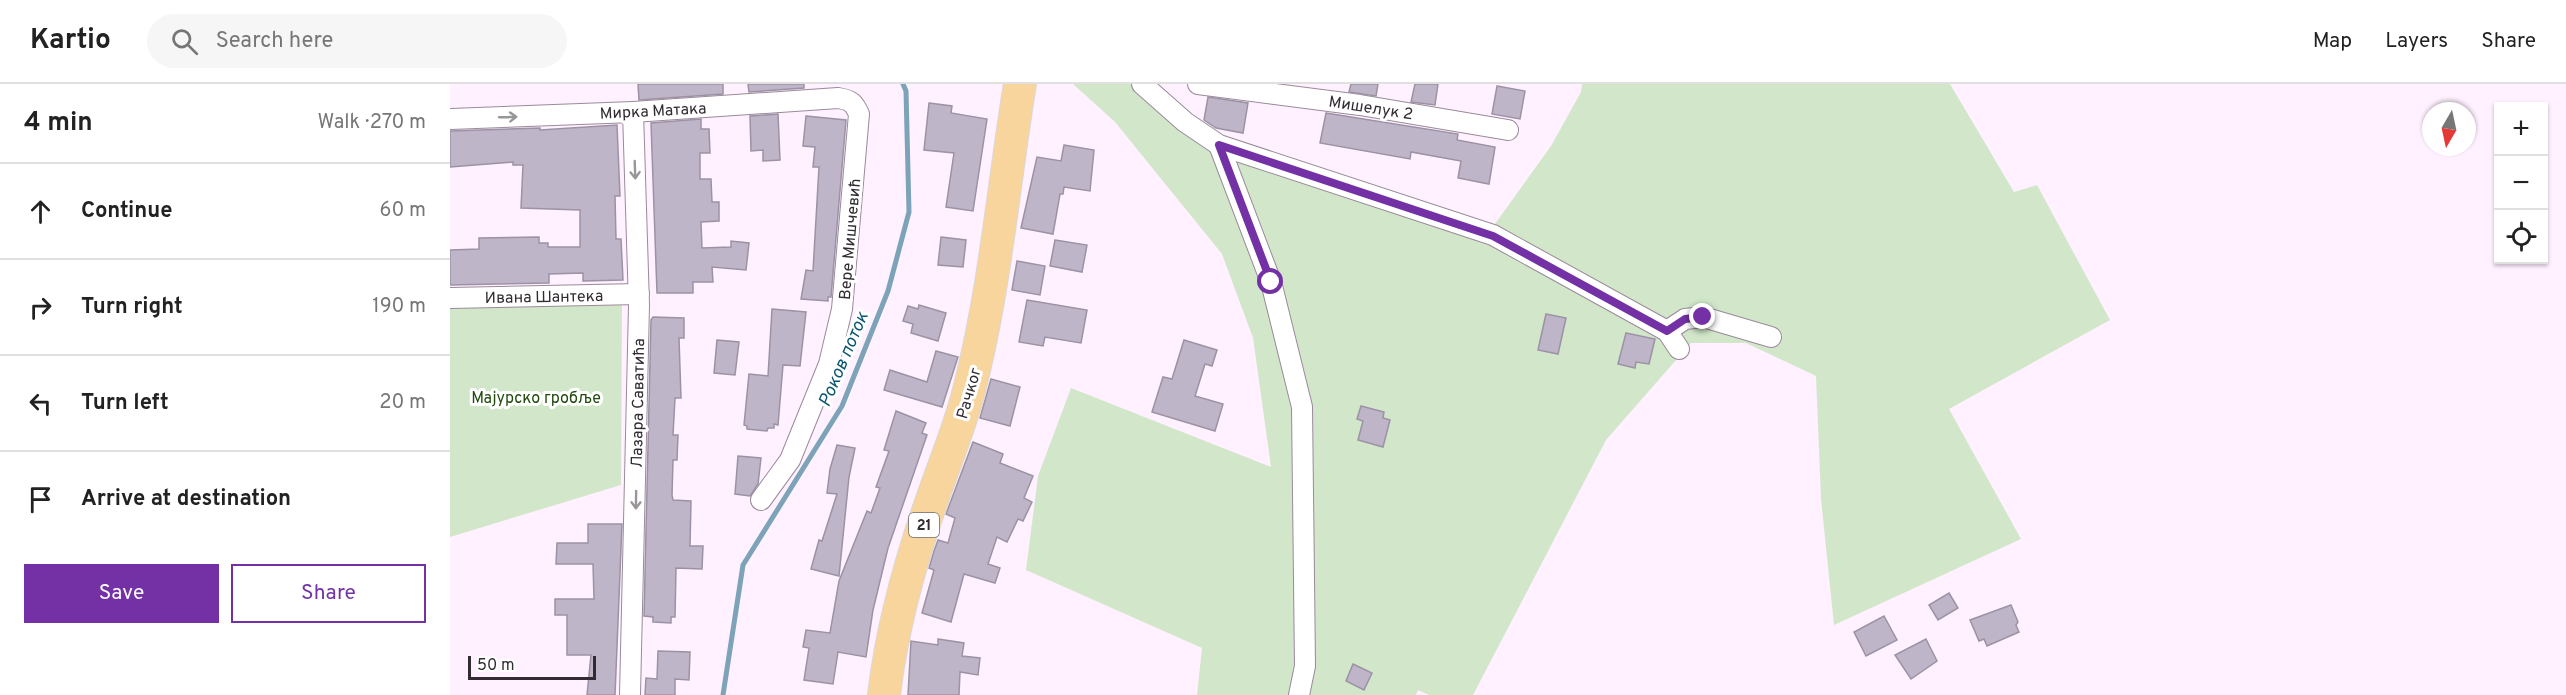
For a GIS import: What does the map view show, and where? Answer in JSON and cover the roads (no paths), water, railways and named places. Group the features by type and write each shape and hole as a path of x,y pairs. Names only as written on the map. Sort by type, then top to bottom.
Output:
{"main road":[{"name":"Рачког","path":"884,695 894,624 905,581 957,430 979,351 1020,84"}],"street":[{"path":"1142,84 1185,122 1219,145 1493,236 1667,331 1679,349"},
{"name":"Мишелук 2","path":"1198,84 1360,105 1509,130"},
{"name":"Мирка Матака","path":"450,119 633,112 838,98 849,99 855,105"},
{"name":"Вере Мишчевић","path":"761,500 790,460 829,364 842,309 859,114 855,105"},
{"name":"Лазара Саватића","path":"630,695 639,294 633,112"},
{"path":"1219,145 1271,282 1302,407 1305,666 1299,695"},
{"name":"Ивана Шантека","path":"450,298 639,294"},
{"path":"1667,331 1685,319 1703,317 1771,338"}],"waterway":[{"name":"Роков поток","path":"723,695 743,565 842,406 888,291 909,212 906,91 903,84"}],"park label":[{"name":"Мајурско гробље","path":"536,397"}]}
